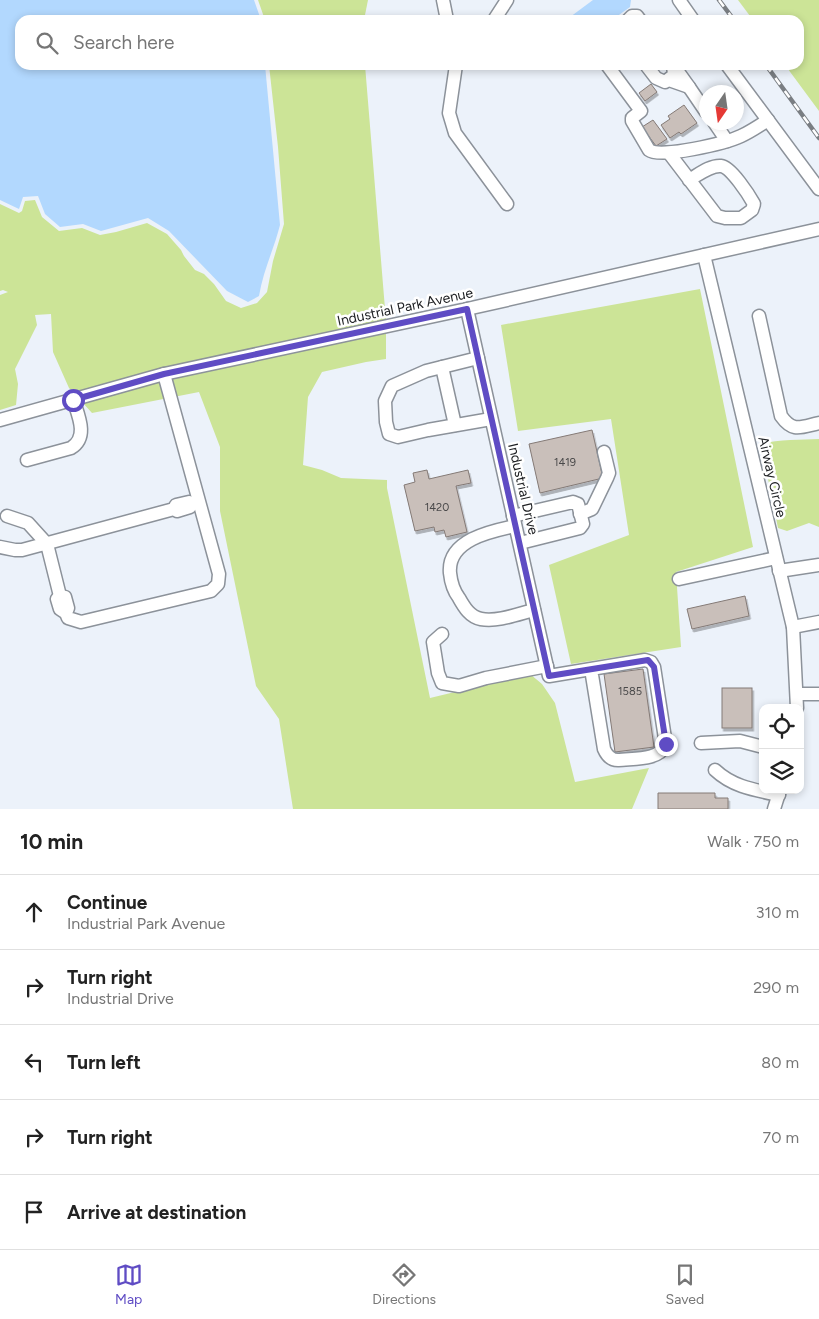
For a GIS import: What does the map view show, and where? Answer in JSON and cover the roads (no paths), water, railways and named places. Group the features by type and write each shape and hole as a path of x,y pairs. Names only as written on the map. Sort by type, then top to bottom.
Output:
{"street":[{"path":"443,0 446,15"},
{"path":"497,15 507,0"},
{"path":"679,0 686,15"},
{"path":"456,70 449,113 455,133 506,204"},
{"path":"454,86 464,70"},
{"path":"611,70 641,111 632,118 632,121 652,153 669,153 728,141 742,136 768,120"},
{"path":"650,70 656,78 665,82 674,75 674,70"},
{"path":"677,70 699,102"},
{"path":"731,70 819,189"},
{"path":"669,80 689,87"},
{"path":"720,130 728,141"},
{"path":"669,153 689,180 717,216 741,218 752,210 754,204 728,169 721,166 708,169 689,180"},
{"name":"Industrial Park Avenue","path":"0,420 164,374 467,309 819,229"},
{"name":"Airway Circle","path":"704,255 793,627 797,704"},
{"name":"Industrial Drive","path":"467,309 548,671"},
{"path":"759,316 781,416 788,425 796,428 819,423"},
{"path":"478,358 426,371 392,386 385,401 386,422 390,434 398,437 491,419"},
{"path":"442,367 455,425"},
{"path":"6,516 28,523 46,544 60,596 65,598 68,608 66,613 68,618 81,622 211,591 216,588 219,574 195,503 164,374"},
{"path":"27,460 76,446 80,437 81,427 73,400"},
{"path":"580,514 592,508 609,473 604,452"},
{"path":"520,543 580,528 583,524 578,504 573,502 514,521 475,537 454,554 449,564 451,582 467,610 476,618 493,619 534,610"},
{"path":"0,546 18,551 174,509 190,507 195,503"},
{"path":"679,579 778,565 819,565"},
{"path":"793,627 819,622"},
{"path":"442,634 433,642 436,665 442,683 451,686 459,686 486,678 548,671 591,669 645,660 653,664 666,744 658,755 618,760 613,760 607,755 604,750 591,669"},
{"path":"798,694 819,694"},
{"path":"702,743 740,742 759,746"},
{"path":"715,770 725,779 742,787 759,790"},
{"path":"774,809 780,794"}],"water":[{"path":"0,0 254,0 259,15 15,15 15,70 265,70 280,225 259,296 248,302 227,291 169,231 148,218 101,231 83,224 60,227 45,214 38,196 23,197 19,209 0,200"},
{"path":"593,0 631,0 630,7 619,15 573,15"}],"railway":[{"path":"719,0 730,15"},
{"path":"770,70 819,138"}]}
